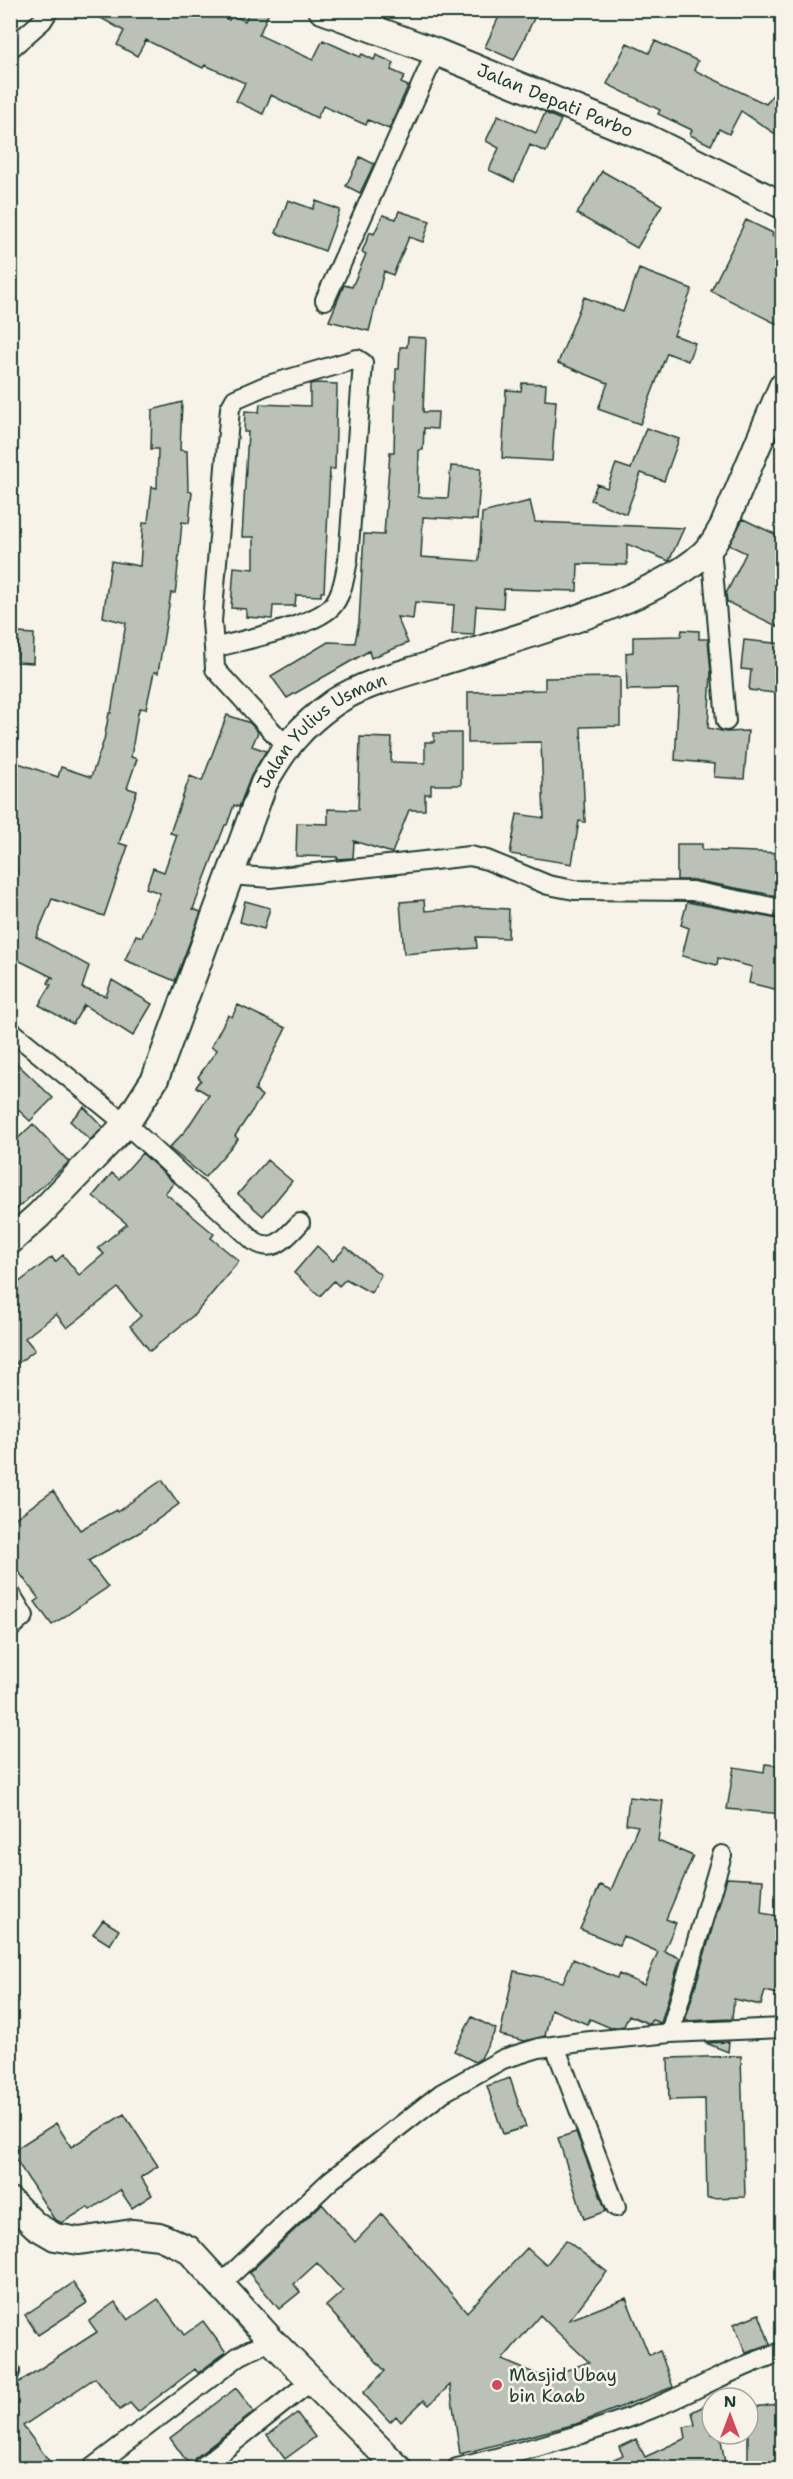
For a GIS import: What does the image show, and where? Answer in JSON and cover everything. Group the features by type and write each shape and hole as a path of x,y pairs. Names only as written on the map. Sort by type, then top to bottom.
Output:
{"street":[{"path":"10,49 42,21 49,10"},
{"name":"Jalan Depati Parbo","path":"322,10 436,52 645,137 783,205"},
{"path":"326,300 436,52"},
{"path":"214,648 279,631 320,615 333,605 342,590 348,560 363,363 357,359 265,386 235,399 230,408 212,621 215,669 285,745"},
{"name":"Jalan Yulius Usman","path":"10,1241 126,1124 155,1079 264,783 285,745 337,701 382,680 620,602 663,581 711,547 751,465 783,387"},
{"path":"711,547 726,721"},
{"path":"229,875 270,878 470,856 487,860 548,885 574,890 692,891 783,909"},
{"path":"10,1030 126,1124 254,1242 264,1247 272,1247 300,1223"},
{"path":"10,1593 24,1616 10,1629"},
{"path":"669,2033 722,1855"},
{"path":"220,2285 331,2180 442,2092 503,2059 555,2046 669,2033 783,2028"},
{"path":"555,2046 616,2207"},
{"path":"13,2207 36,2226 55,2237 79,2241 132,2233 159,2236 188,2249 271,2340 398,2469"},
{"path":"92,2469 239,2356 271,2340"},
{"path":"457,2469 557,2443 651,2409 758,2360 783,2352"},
{"path":"201,2469 311,2381"}],"building":[{"path":"87,10 209,10 229,20 232,15 245,21 250,10 270,10 259,35 313,60 323,40 360,57 362,54 374,60 376,55 394,63 391,70 405,76 401,83 408,86 389,129 368,120 366,125 323,106 317,118 271,95 263,114 236,101 245,83 205,65 203,68 146,40 137,56 117,45 124,31"},
{"path":"502,10 538,10 514,60 485,47"},
{"path":"655,41 698,61 694,70 766,104 783,80 783,139 741,111 729,134 719,129 711,145 690,135 692,130 658,114 660,110 607,84 627,43 649,53"},
{"path":"545,113 561,120 546,152 530,145 514,182 489,170 499,148 486,141 498,115 536,133"},
{"path":"360,157 374,164 360,193 346,186"},
{"path":"602,171 662,205 637,248 577,214"},
{"path":"288,200 313,209 316,201 340,210 325,251 276,233"},
{"path":"399,211 430,221 423,242 409,237 393,275 384,271 369,331 329,321 344,285 352,287 366,254 362,252 370,232 374,234 383,215 396,219"},
{"path":"746,220 773,233 772,236 783,241 783,327 711,291"},
{"path":"639,269 692,289 674,335 695,343 688,361 667,353 640,424 598,409 608,383 558,363 584,297 623,312"},
{"path":"408,337 426,338 423,412 438,412 437,429 424,428 423,450 419,450 418,497 448,498 451,466 481,468 477,520 423,517 421,557 479,561 482,513 530,501 535,522 684,528 669,561 627,544 627,565 578,564 577,591 504,589 503,608 476,606 474,635 452,634 454,605 415,602 413,619 397,617 408,643 371,658 369,651 287,698 271,676 328,642 355,643 359,622 364,534 384,535 390,452 394,452 396,369 399,369 400,347 407,347"},
{"path":"522,383 546,384 545,400 556,401 552,461 502,458 506,390 521,391"},
{"path":"310,384 337,384 335,469 330,469 324,592 321,592 321,596 296,595 295,606 273,606 272,619 246,617 246,609 231,608 234,567 254,569 254,537 242,537 248,432 244,432 245,411 259,412 260,404 310,406"},
{"path":"182,402 180,450 187,451 188,491 192,492 189,523 182,522 176,587 175,593 171,593 158,673 154,672 146,709 140,708 138,713 131,757 137,759 127,788 137,791 119,843 128,846 104,916 52,899 36,937 89,966 82,988 106,996 112,980 152,1004 133,1036 84,1005 73,1024 39,1005 51,985 48,983 51,977 54,978 10,956 10,886 17,870 10,867 10,760 58,777 61,767 91,777 104,740 109,713 111,713 126,623 103,617 111,561 140,566 143,523 148,522 152,487 157,488 158,449 151,449 152,410"},
{"path":"646,428 679,439 664,481 641,473 626,514 591,500 597,484 607,488 616,464 631,469"},
{"path":"743,519 783,538 783,629 727,602 726,594 746,553 729,545"},
{"path":"682,630 699,631 699,639 708,639 711,673 708,728 726,732 748,731 744,779 714,777 715,764 675,760 679,689 627,690 626,653 633,652 633,637 681,636"},
{"path":"18,633 34,634 33,663 17,662"},
{"path":"744,640 783,644 783,694 749,690 751,670 741,669"},
{"path":"620,677 620,726 581,727 585,822 579,821 572,864 510,854 517,814 544,818 541,742 468,743 468,692 545,690 545,678"},
{"path":"227,715 250,723 258,732 252,746 266,751 251,776 239,807 234,805 227,825 225,825 193,909 201,912 175,981 125,960 136,935 142,937 160,893 146,888 153,868 164,872 177,835 170,833 190,776 202,781"},
{"path":"434,733 461,733 461,785 431,785 431,794 425,794 425,810 409,810 392,853 354,841 353,858 296,856 297,823 328,824 328,809 358,810 360,737 392,738 391,762 425,763 425,742 434,742"},
{"path":"677,844 702,844 702,850 782,853 782,897 694,880 677,880"},
{"path":"424,900 425,911 474,907 509,909 508,938 476,937 477,948 404,954 400,902"},
{"path":"245,901 270,908 264,929 240,922"},
{"path":"687,902 783,920 783,974 779,990 749,983 752,967 718,958 717,965 682,956 689,928 681,925"},
{"path":"238,1005 286,1028 255,1090 262,1096 235,1136 238,1139 205,1177 169,1148 186,1130 209,1095 196,1087 201,1080 198,1077 217,1050 211,1047 228,1015 232,1017"},
{"path":"10,1057 53,1098 30,1121 10,1102"},
{"path":"84,1107 103,1127 90,1140 70,1121"},
{"path":"33,1124 69,1162 10,1215 10,1146"},
{"path":"142,1153 174,1183 165,1193 214,1234 211,1238 239,1261 195,1314 150,1351 130,1326 141,1316 118,1288 67,1328 56,1314 25,1338 35,1350 17,1364 10,1356 10,1289 52,1257 55,1262 63,1255 79,1275 104,1254 98,1248 127,1224 93,1196 112,1173 119,1179"},
{"path":"267,1160 292,1181 263,1216 238,1194"},
{"path":"317,1246 333,1261 346,1247 381,1275 371,1293 346,1279 339,1286 334,1281 320,1296 294,1273"},
{"path":"162,1480 179,1504 140,1532 88,1561 108,1587 52,1625 35,1602 39,1599 10,1560 10,1522 53,1491 80,1530 116,1510 117,1512"},
{"path":"765,1764 783,1766 783,1814 727,1809 734,1767 764,1772"},
{"path":"629,1797 663,1801 658,1841 693,1856 666,1919 676,1923 664,1951 680,1958 661,2023 652,2020 649,2024 629,2015 624,2026 611,2028 590,2019 587,2024 551,2009 545,2036 525,2041 500,2035 514,1971 563,1982 573,1959 617,1978 619,1974 644,1985 658,1952 623,1936 619,1945 580,1929 600,1885 611,1890 638,1826 626,1824"},
{"path":"727,1878 763,1880 761,1913 783,1917 783,1995 765,1991 761,2005 734,1999 732,2019 685,2021"},
{"path":"103,1920 119,1930 110,1945 93,1934"},
{"path":"472,2017 496,2029 481,2058 475,2062 454,2051"},
{"path":"729,2042 728,2052 706,2043"},
{"path":"741,2056 745,2197 707,2198 705,2099 669,2100 668,2058"},
{"path":"510,2078 526,2127 503,2134 487,2086"},
{"path":"124,2114 158,2166 141,2177 152,2195 132,2208 120,2190 90,2210 88,2207 62,2223 54,2219 11,2152 56,2123 71,2147"},
{"path":"576,2132 606,2211 584,2219 558,2138"},
{"path":"322,2204 355,2242 382,2214 467,2312 527,2248 546,2265 566,2240 607,2272 569,2320 626,2298 649,2355 660,2351 673,2387 576,2424 460,2454 450,2385 429,2405 424,2400 401,2422 396,2416 390,2422 363,2393 385,2371 326,2306 343,2291 317,2263 294,2284 300,2292 279,2309 249,2273","holes":["540,2315 589,2362 546,2378 502,2360"]},
{"path":"73,2283 87,2303 38,2335 25,2315"},
{"path":"158,2299 184,2335 203,2321 226,2352 198,2373 195,2369 138,2412 130,2403 120,2410 95,2378 23,2426 55,2469 10,2469 10,2388 97,2332 89,2321 115,2302 128,2320"},
{"path":"759,2314 770,2344 746,2353 734,2324"},
{"path":"236,2388 254,2412 194,2459 190,2466 170,2438"},
{"path":"783,2403 783,2469 748,2469 748,2446 760,2446 760,2406"},
{"path":"700,2408 700,2446 722,2446 726,2469 594,2469 623,2455 619,2447 636,2439 645,2457 686,2438 684,2427 695,2425 692,2412"},
{"path":"297,2413 315,2437 285,2459 267,2435"}],"place":[{"name":"Masjid Ubay bin Kaab","path":"497,2385"}]}
